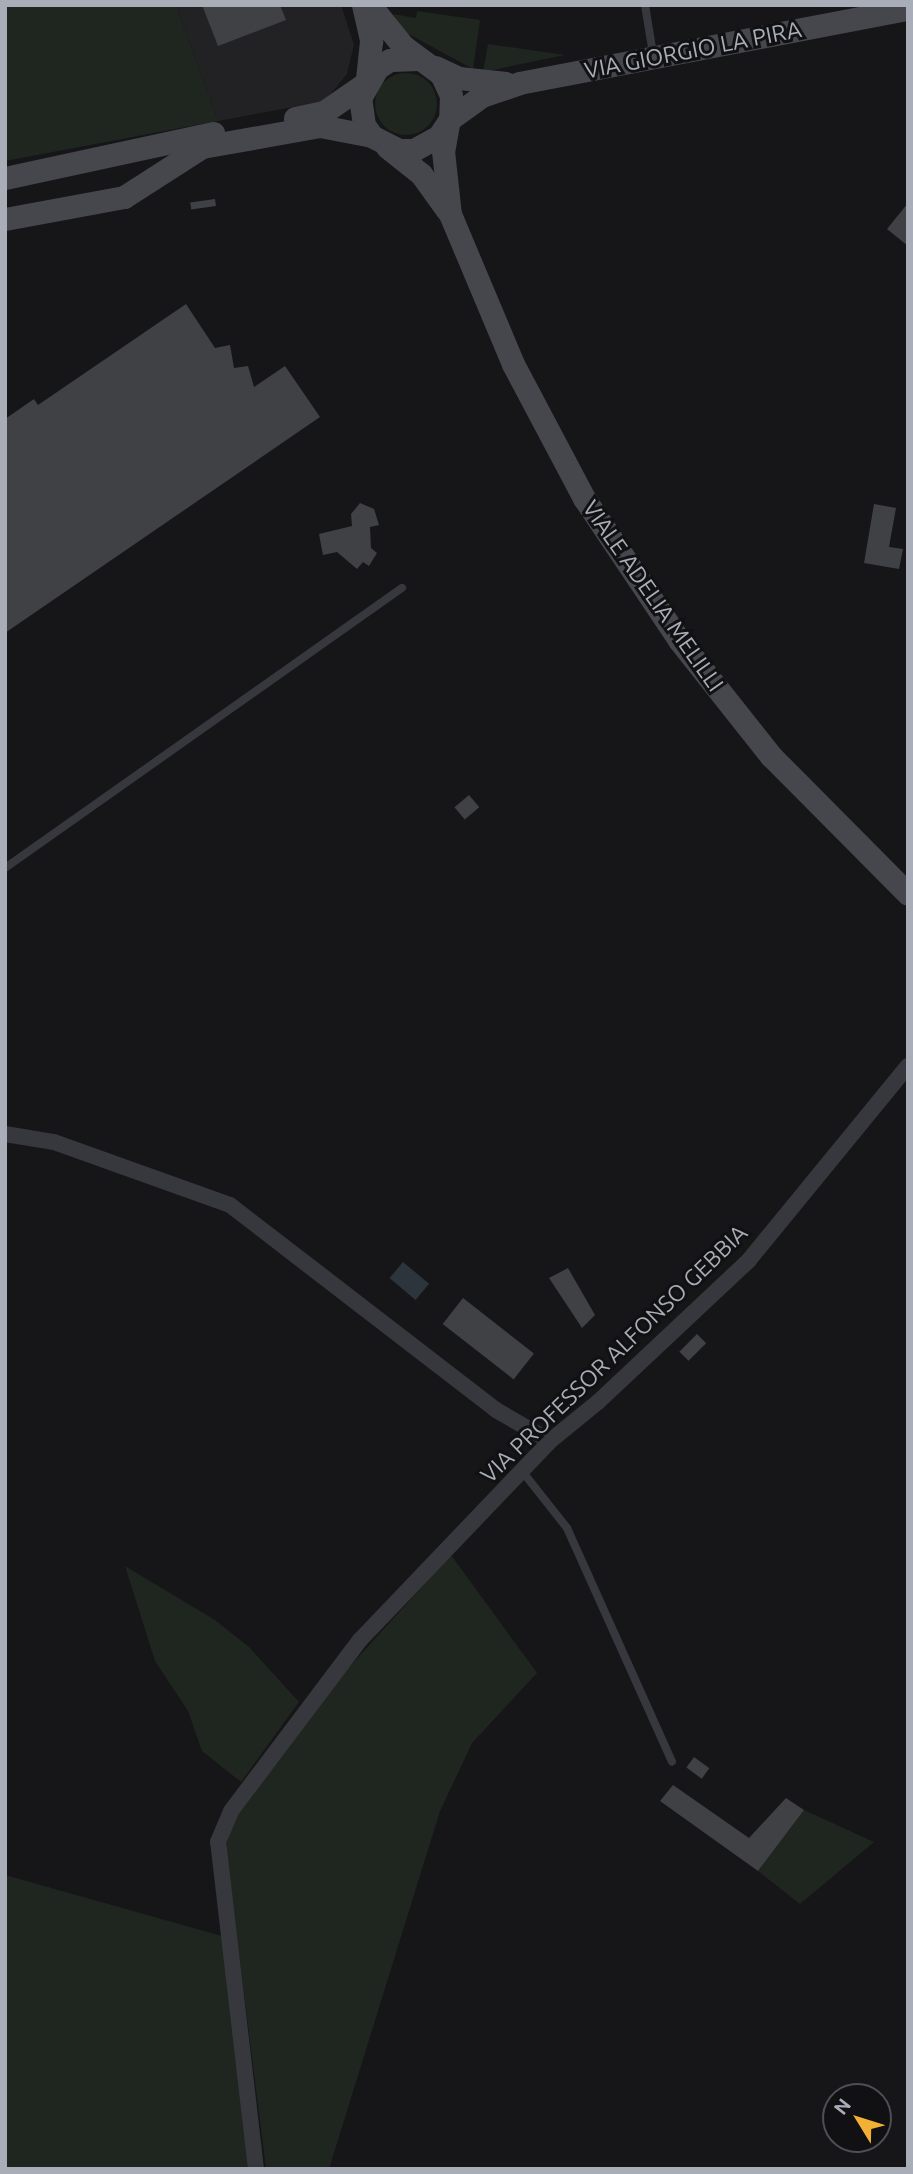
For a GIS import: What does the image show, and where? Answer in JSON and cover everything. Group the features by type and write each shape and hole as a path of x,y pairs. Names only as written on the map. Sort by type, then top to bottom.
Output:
{"main road":[{"path":"363,5 370,41 360,112 378,141 421,174 450,214"},
{"path":"370,5 387,30 448,83 449,121 443,151 450,214"},
{"name":"VIA GIORGIO LA PIRA","path":"519,83 908,9"},
{"path":"5,178 324,112 390,60 425,62 474,82 519,83"},
{"path":"5,219 124,197 202,147 320,126 414,150 428,145 449,121 482,96 519,83"},
{"name":"VIALE ADELIA MELILLI","path":"450,214 490,315 544,426 632,575 771,756 908,894"}],"street":[{"name":"VIA PROFESSOR ALFONSO GEBBIA","path":"256,2169 218,1842 222,1826 290,1727 360,1640 550,1441 598,1402 749,1260 908,1066"},
{"path":"5,1134 54,1142 230,1205 496,1410 550,1441"}],"lane":[{"path":"645,5 654,57"},
{"path":"5,230 54,221 108,201"},
{"path":"5,868 402,588"},
{"path":"522,1471 567,1528 672,1762"}],"shaded area":[{"path":"5,5 176,5 218,121 5,161"},
{"path":"176,5 341,5 354,45 347,74 325,101 218,121"},
{"path":"417,11 480,20 473,69 403,31 393,14 416,18"},
{"path":"488,44 565,55 483,72"},
{"path":"400,73 412,73 428,82 435,92 435,116 428,126 412,135 400,135 389,130 380,121 375,110 375,98 380,87 389,78"},
{"path":"403,1262 429,1284 416,1300 390,1278"},
{"path":"451,1555 537,1673 472,1743 440,1811 329,2169 266,2169 226,1850 230,1824 341,1676"},
{"path":"125,1566 215,1620 250,1648 299,1702 241,1782 202,1751 188,1711 155,1661"},
{"path":"804,1810 874,1842 800,1904 758,1871"},
{"path":"5,1875 222,1936 249,2169 5,2169"}],"building":[{"path":"202,5 280,5 286,20 218,46"},
{"path":"215,199 216,206 191,209 190,202"},
{"path":"908,203 908,246 887,229"},
{"path":"186,304 215,348 230,345 234,368 248,366 254,387 285,366 320,417 5,633 5,419 34,399 38,405"},
{"path":"360,503 374,509 379,525 370,527 371,548 377,553 369,566 363,562 357,569 337,552 323,555 319,534 352,526 351,514"},
{"path":"874,504 896,508 889,547 903,549 899,569 864,563"},
{"path":"469,795 479,807 465,819 454,807"},
{"path":"568,1268 595,1315 582,1328 549,1278"},
{"path":"463,1298 534,1353 514,1379 443,1324"},
{"path":"697,1334 706,1343 689,1361 679,1352"},
{"path":"694,1757 709,1768 702,1779 686,1768"},
{"path":"673,1785 749,1838 786,1798 804,1810 758,1871 660,1801"}]}
